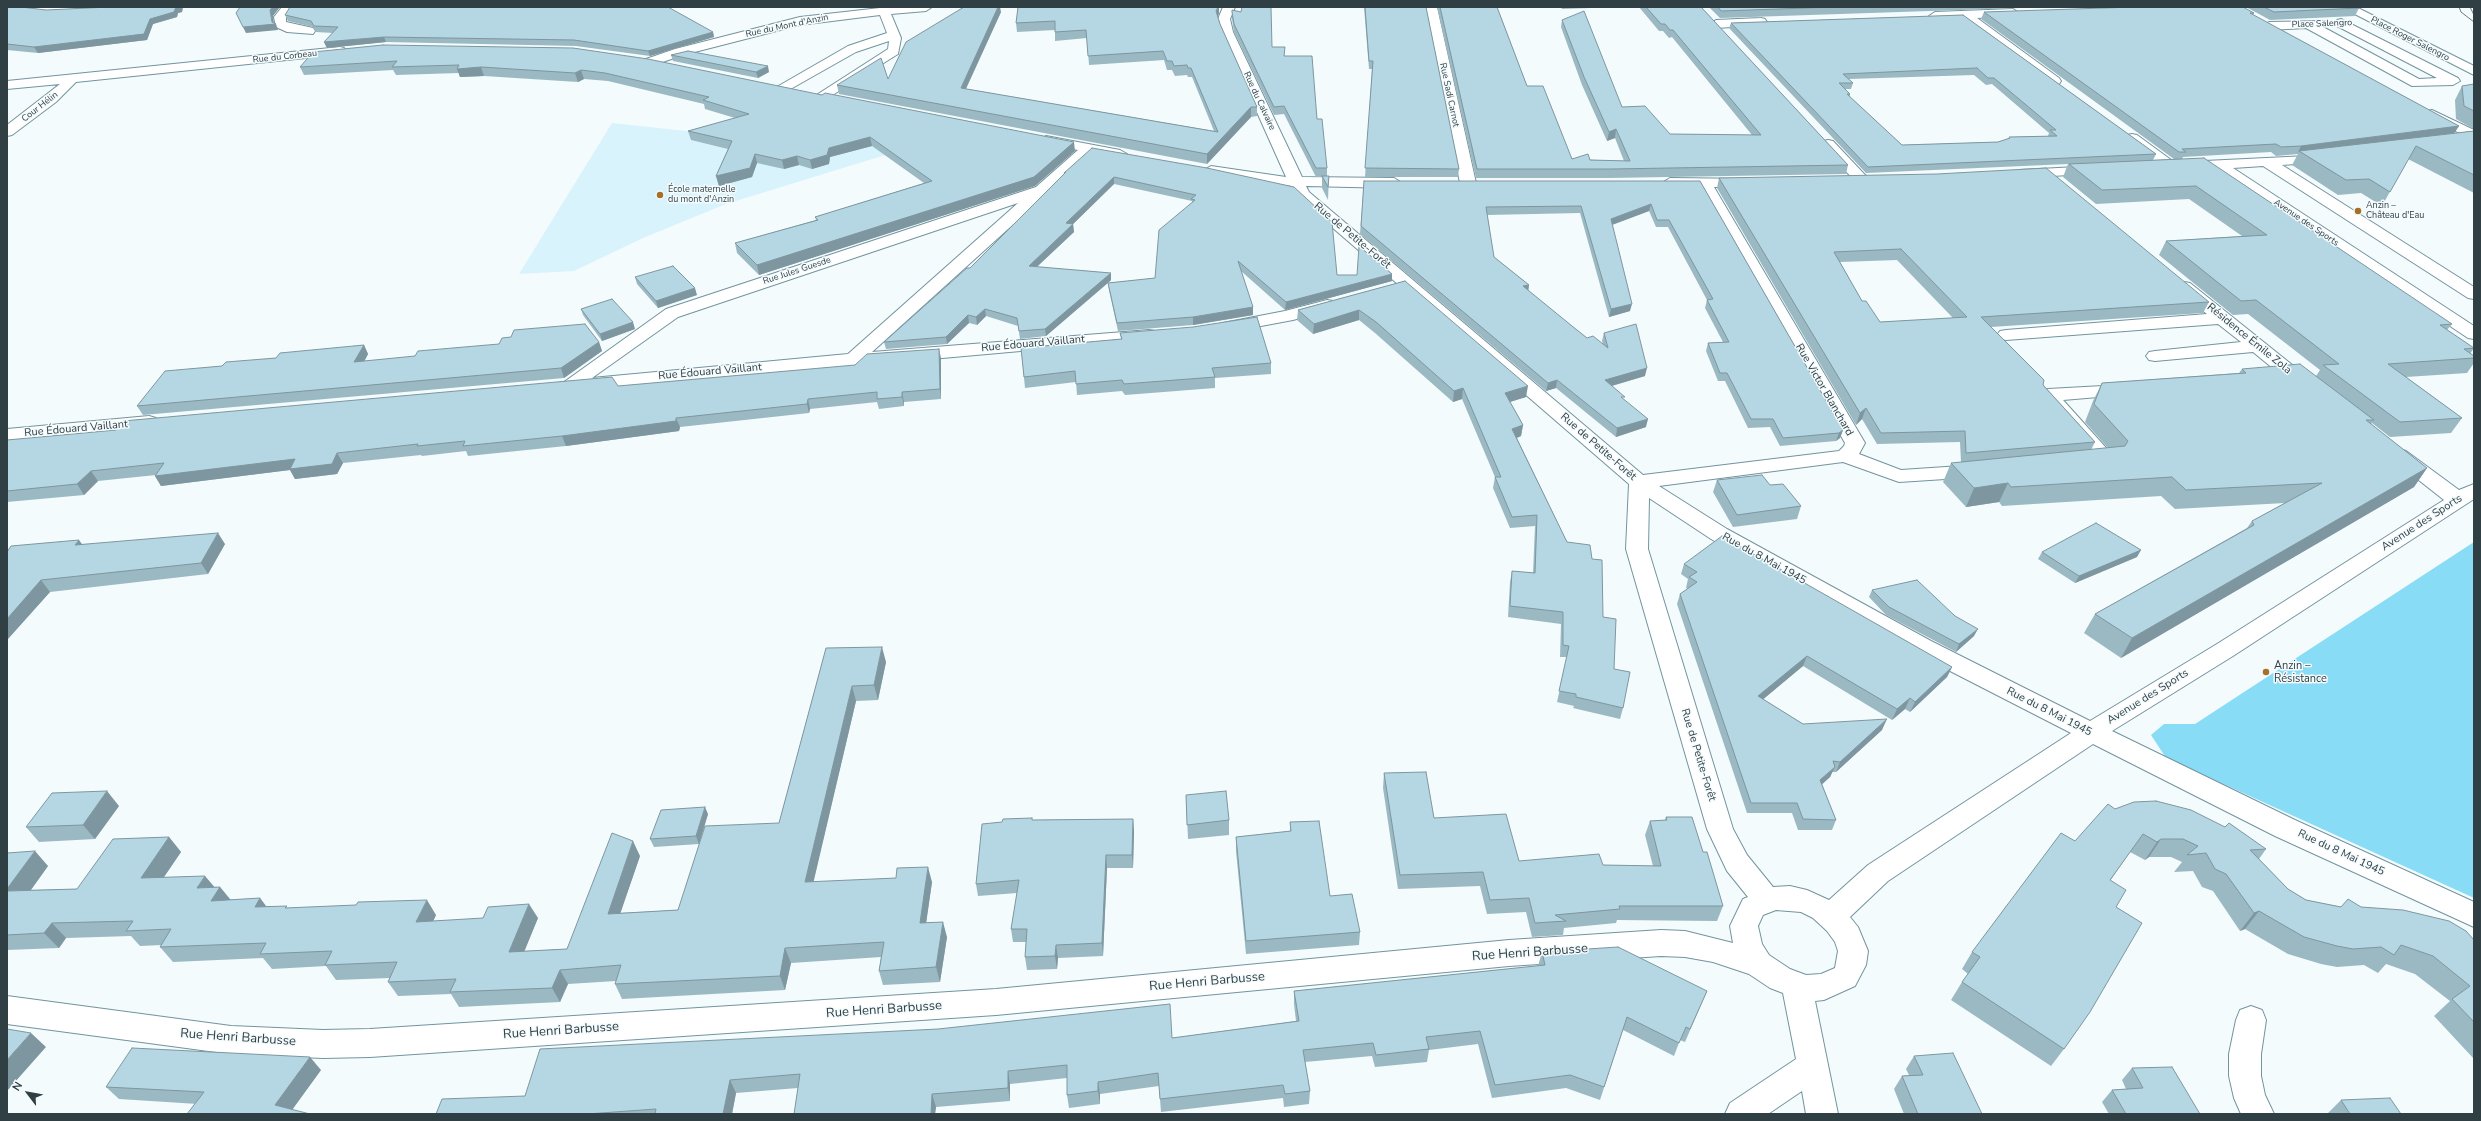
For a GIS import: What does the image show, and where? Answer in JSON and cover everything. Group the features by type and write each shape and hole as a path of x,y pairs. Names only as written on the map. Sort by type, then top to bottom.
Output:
{"street":[{"path":"24,7 44,10 113,7"},
{"path":"288,7 280,17 280,24 287,28 309,31"},
{"name":"Rue du Mont d'Anzin","path":"674,66 645,61 793,23 926,7"},
{"name":"Rue Sadi Carnot","path":"1431,7 1474,183 1452,183"},
{"name":"Place Roger Salengro","path":"2347,7 2474,71"},
{"name":"Rue du Calvaire","path":"1214,8 1227,13 1227,32 1296,182"},
{"path":"823,97 891,54 896,49 893,35 884,11"},
{"path":"1705,13 1727,35"},
{"path":"1926,16 2027,13"},
{"path":"1965,15 2068,91"},
{"path":"2257,20 2290,37"},
{"name":"Place Salengro","path":"2269,26 2376,21"},
{"path":"1716,24 1771,22"},
{"path":"2307,24 2417,83 2453,81 2341,23"},
{"path":"782,88 852,49 893,35"},
{"name":"Rue du Corbeau","path":"10,86 355,50"},
{"name":"Cour Hélin","path":"7,132 51,100 71,80"},
{"path":"766,85 845,101"},
{"path":"2419,107 2474,137"},
{"path":"2120,129 2170,166"},
{"path":"1816,131 1868,179 1845,180"},
{"path":"1030,137 1136,156"},
{"path":"2450,141 2474,137"},
{"name":"Rue Jules Guesde","path":"853,359 1089,148"},
{"path":"2150,167 2267,162 2340,155"},
{"path":"2267,162 2474,294"},
{"name":"Avenue des Sports","path":"2217,164 2474,334"},
{"path":"1199,168 1257,178 1296,182 1406,183"},
{"path":"2007,174 2113,169"},
{"path":"2045,172 2063,187"},
{"name":"Rue de Petite-Forêt","path":"1296,182 1298,189 1308,200 1639,482 1636,536 1639,556 1720,829 1737,864 1767,900"},
{"path":"1653,184 1759,182"},
{"name":"Rue Victor Blanchard","path":"1704,183 1855,443 1854,448 1845,456"},
{"name":"Rue Jules Guesde","path":"560,387 672,313 1043,190"},
{"name":"Résidence Émile Zola","path":"2169,275 2320,396"},
{"path":"1385,290 1408,284"},
{"path":"1216,329 1280,317 1340,302"},
{"path":"2006,335 2222,318"},
{"name":"Rue Édouard Vaillant","path":"560,387 853,359 1169,333"},
{"path":"2154,356 2256,346"},
{"path":"2076,462 2107,460 2048,395 2103,392"},
{"name":"Rue Édouard Vaillant","path":"7,435 165,421"},
{"path":"2383,443 2466,495"},
{"path":"1639,482 1845,456 1900,476 1913,477 1998,469"},
{"name":"Rue du 8 Mai 1945","path":"1639,482 1694,519 1733,542 1923,647 2090,733 2292,831 2474,915"},
{"name":"Avenue des Sports","path":"1831,916 1878,873 2090,733 2245,637 2466,495"},
{"path":"1782,898 1798,900 1815,906 1831,916 1843,929 1851,944 1853,958 1845,977 1832,985 1815,988 1797,986 1772,975 1759,964 1748,948 1744,926 1753,907 1767,900 1782,898"},
{"name":"Rue Henri Barbusse","path":"7,1010 231,1040 323,1044 370,1043 996,1002 1509,954 1661,943 1685,944 1713,949 1759,964"},
{"path":"1797,986 1822,1114"},
{"path":"2251,1020 2245,1054 2245,1076 2250,1098 2258,1114"},
{"path":"1740,1114 1812,1066"}],"shaded area":[{"name":"École maternelle du mont d'Anzin","path":"758,104 960,132 726,204 643,238 574,271 519,274 612,123 705,133"},
{"path":"2474,542 2474,898 2166,758 2151,735 2164,724 2195,724"}],"building":[{"path":"7,7 46,10 109,7 176,7 174,12 150,19 144,34 34,47 7,44"},
{"path":"240,7 273,7 270,10 272,22 276,24 243,27 236,13"},
{"path":"290,7 668,7 713,32 648,51 574,40 384,37 324,42 338,27 314,26 311,21 285,15"},
{"path":"964,7 998,7 961,88 1218,132 1191,68 1188,68 1187,65 1174,66 1172,61 1167,61 1163,51 1088,56 1086,30 1055,32 1055,21 1016,23 1018,7 1218,7 1216,11 1220,24 1257,107 1251,107 1207,154 837,85 881,58 888,79 906,42"},
{"path":"1242,7 1271,7 1272,47 1285,47 1284,56 1312,56 1317,119 1322,119 1327,168 1316,168 1284,106 1274,107 1234,24 1232,10 1241,12"},
{"path":"1365,7 1426,7 1459,169 1365,168 1373,61 1369,61"},
{"path":"1440,7 1497,7 1527,86 1543,86 1572,159 1588,154 1590,160 1630,161 1616,129 1609,132 1584,77 1562,20 1584,11 1622,107 1645,106 1670,134 1761,135 1673,30 1670,30 1665,24 1661,24 1646,7 1701,7 1848,165 1611,169 1477,169"},
{"path":"1718,7 1835,7 1721,11"},
{"path":"2134,7 2243,7 2254,13 2250,13 2459,126 2301,146 2281,147 2276,144 2182,149 2186,152 2179,152 1984,12"},
{"path":"2264,7 2357,7 2359,8 2274,12"},
{"path":"1963,15 2156,154 1868,167 1731,23","holes":["1977,68 1988,78 1994,78 2056,130 2050,130 2057,136 2009,137 2010,138 1998,142 1902,145 1847,94 1850,94 1839,83 1853,83 1843,74"]},
{"path":"383,45 573,48 648,59 822,95 825,93 1074,142 1034,177 757,265 735,243 818,220 815,217 932,181 870,137 829,148 827,155 810,160 797,156 782,160 755,154 750,168 716,176 732,141 688,131 749,114 703,100 709,97 605,73 581,70 575,73 481,67 457,69 459,65 392,67 397,61 300,67 313,52"},
{"path":"688,51 768,66 756,72 671,55"},
{"path":"2474,84 2474,111 2464,106 2462,86"},
{"path":"2474,131 2474,175 2416,146 2390,192 2369,179 2346,180 2299,151"},
{"path":"1092,148 1207,168 1294,187 1332,222 1337,275 1357,275 1359,246 1392,274 1286,302 1238,261 1253,307 1193,317 1117,323 1108,283 1155,278 1159,230 1195,200 1191,199 1196,195 1114,177 1066,223 1073,224 1029,266 1111,273 1045,329 1019,331 1017,318 985,309 976,317 968,315 946,337 884,342 967,268 970,268 1066,172 1064,173"},
{"path":"2204,158 2452,324 2440,325 2474,348 2464,349 2474,356 2474,358 2388,364 2462,418 2400,422 2323,365 2339,364 2256,300 2241,301 2166,241 2267,235 2196,186 2102,190 2069,164"},
{"path":"2046,168 2209,302 1981,317 2044,380 2043,385 2095,442 1966,453 1965,431 1881,433 1866,408 1860,413 1719,178 1937,174","holes":["1901,249 1967,317 1880,322 1866,301 1862,301 1834,252"]},
{"path":"1322,176 1329,176 1328,187"},
{"path":"1364,181 1700,181 1843,430 1839,433 1783,438 1773,419 1751,419 1727,373 1720,373 1708,343 1729,342 1707,300 1713,299 1669,220 1657,220 1651,204 1611,219 1632,304 1611,309 1581,206 1486,207 1494,257 1529,285 1523,286 1587,338 1593,336 1608,348 1604,333 1636,324 1647,368 1605,380 1625,397 1621,397 1648,419 1617,428 1557,380 1548,383 1361,226"},
{"path":"673,266 695,288 656,301 635,277"},
{"path":"1405,281 1528,386 1505,393 1523,425 1512,429 1567,542 1590,545 1592,559 1602,560 1603,617 1616,619 1614,669 1630,672 1623,708 1576,697 1576,694 1559,691 1569,646 1563,645 1563,612 1510,606 1512,571 1535,573 1537,515 1512,517 1495,477 1501,477 1463,388 1454,391 1376,322 1359,310 1314,324 1298,310"},
{"path":"612,299 633,322 600,334 581,309"},
{"path":"1257,317 1271,363 1212,368 1215,377 1124,384 1122,380 1076,384 1075,371 1024,377 1021,348 1122,339 1120,333 1193,327"},
{"path":"585,324 599,342 561,368 137,406 165,371 222,366 226,362 276,358 280,353 364,345 354,362 415,356 418,351 499,344 502,338 511,337 514,330"},
{"path":"939,349 940,389 902,392 902,397 877,399 877,392 808,399 807,404 676,418 676,421 562,436 463,446 465,441 417,446 418,444 337,453 332,464 290,469 295,459 155,476 164,463 91,471 77,484 7,491 7,440 116,430 123,421 612,377 618,386 855,365 867,354"},
{"path":"2300,364 2374,420 2366,420 2427,468 2132,638 2095,614 2254,525 2252,521 2322,483 2186,490 2172,477 2011,487 2008,483 1974,488 1951,463 2125,446 2128,441 2094,404 2102,383 2246,373 2242,369"},
{"path":"1762,475 1770,485 1783,484 1801,506 1737,515 1717,480"},
{"path":"2096,523 2141,550 2079,576 2042,552"},
{"path":"218,533 201,563 41,580 7,619 7,552 11,546 79,540 75,545"},
{"path":"1722,536 1952,667 1915,702 1910,698 1897,709 1807,656 1758,696 1803,724 1887,719 1840,762 1833,761 1835,767 1820,780 1836,820 1803,819 1797,803 1751,803 1680,594 1697,582 1689,577 1697,572 1684,564"},
{"path":"1917,580 1955,616 1978,629 1959,644 1889,607 1872,590"},
{"path":"882,647 874,685 852,686 805,882 896,878 897,868 928,867 920,923 943,922 936,967 879,971 884,942 785,948 780,976 615,984 621,965 560,970 552,988 450,992 456,979 388,982 397,962 325,965 332,951 260,954 266,943 160,947 171,929 126,931 133,921 52,923 44,933 7,935 7,891 77,889 113,839 169,837 141,878 205,876 197,888 220,887 211,901 260,898 255,907 287,906 285,908 356,905 358,902 427,900 416,922 483,918 488,907 529,904 509,952 567,949 612,833 633,841 608,914 678,910 705,826 779,823 826,648"},
{"path":"1426,772 1434,818 1506,814 1519,861 1599,854 1603,865 1661,866 1650,821 1667,820 1666,817 1692,817 1703,852 1707,852 1723,906 1619,906 1620,909 1555,915 1566,921 1535,923 1529,898 1490,900 1483,872 1400,875 1384,773"},
{"path":"107,791 83,825 26,827 52,793"},
{"path":"1226,791 1229,820 1187,825 1186,795"},
{"path":"2156,801 2191,810 2225,827 2229,823 2266,849 2250,850 2288,889 2306,900 2341,907 2348,899 2361,907 2403,910 2449,921 2466,931 2474,940 2474,1022 2452,999 2470,986 2433,956 2401,945 2394,955 2381,947 2353,949 2304,937 2259,911 2254,913 2226,874 2215,869 2206,853 2187,855 2198,846 2183,839 2161,839 2157,842 2143,834 2110,880 2126,890 2116,907 2142,923 2090,1012 2064,1049 1962,982 1980,957 1972,952 2061,833 2075,841 2108,804 2115,809 2134,802"},
{"path":"705,807 696,836 650,839 661,810"},
{"path":"1032,818 1032,820 1133,819 1132,855 1106,855 1102,943 1056,945 1055,956 1025,957 1027,929 1011,929 1019,880 976,884 982,824 1002,822 1003,819"},
{"path":"1319,821 1330,896 1352,894 1360,932 1246,941 1236,837 1291,831 1290,822"},
{"path":"35,851 7,889 7,853"},
{"path":"1618,947 1707,991 1690,1029 1686,1027 1679,1043 1627,1017 1604,1087 1570,1075 1495,1085 1480,1031 1426,1037 1429,1049 1376,1055 1373,1043 1303,1050 1310,1091 1285,1094 1283,1085 1160,1099 1158,1073 1098,1082 1098,1091 1067,1095 1067,1065 1008,1071 1008,1088 932,1094 931,1114 794,1114 800,1074 730,1080 723,1114 655,1114 656,1109 587,1114 436,1114 442,1099 525,1096 540,1049 938,1029 1170,1004 1172,1038 1299,1021 1294,991 1545,965 1542,952"},
{"path":"7,1029 31,1033 7,1060"},
{"path":"132,1048 310,1057 275,1105 310,1114 187,1114 204,1092 106,1087"},
{"path":"1953,1053 1982,1114 1918,1114 1902,1076 1923,1075 1914,1056"},
{"path":"2172,1067 2200,1114 2126,1114 2112,1090 2143,1088 2132,1068"},
{"path":"2390,1098 2401,1114 2350,1114 2341,1100"}],"tram line":[{"path":"2459,7 2461,12 2474,22"},
{"path":"2470,7 2474,15"}],"place":[{"name":"École maternelle du mont d'Anzin","path":"660,195"},
{"name":"Anzin – Château d'Eau","path":"2358,211"},
{"name":"Anzin – Résistance","path":"2266,672"}]}
